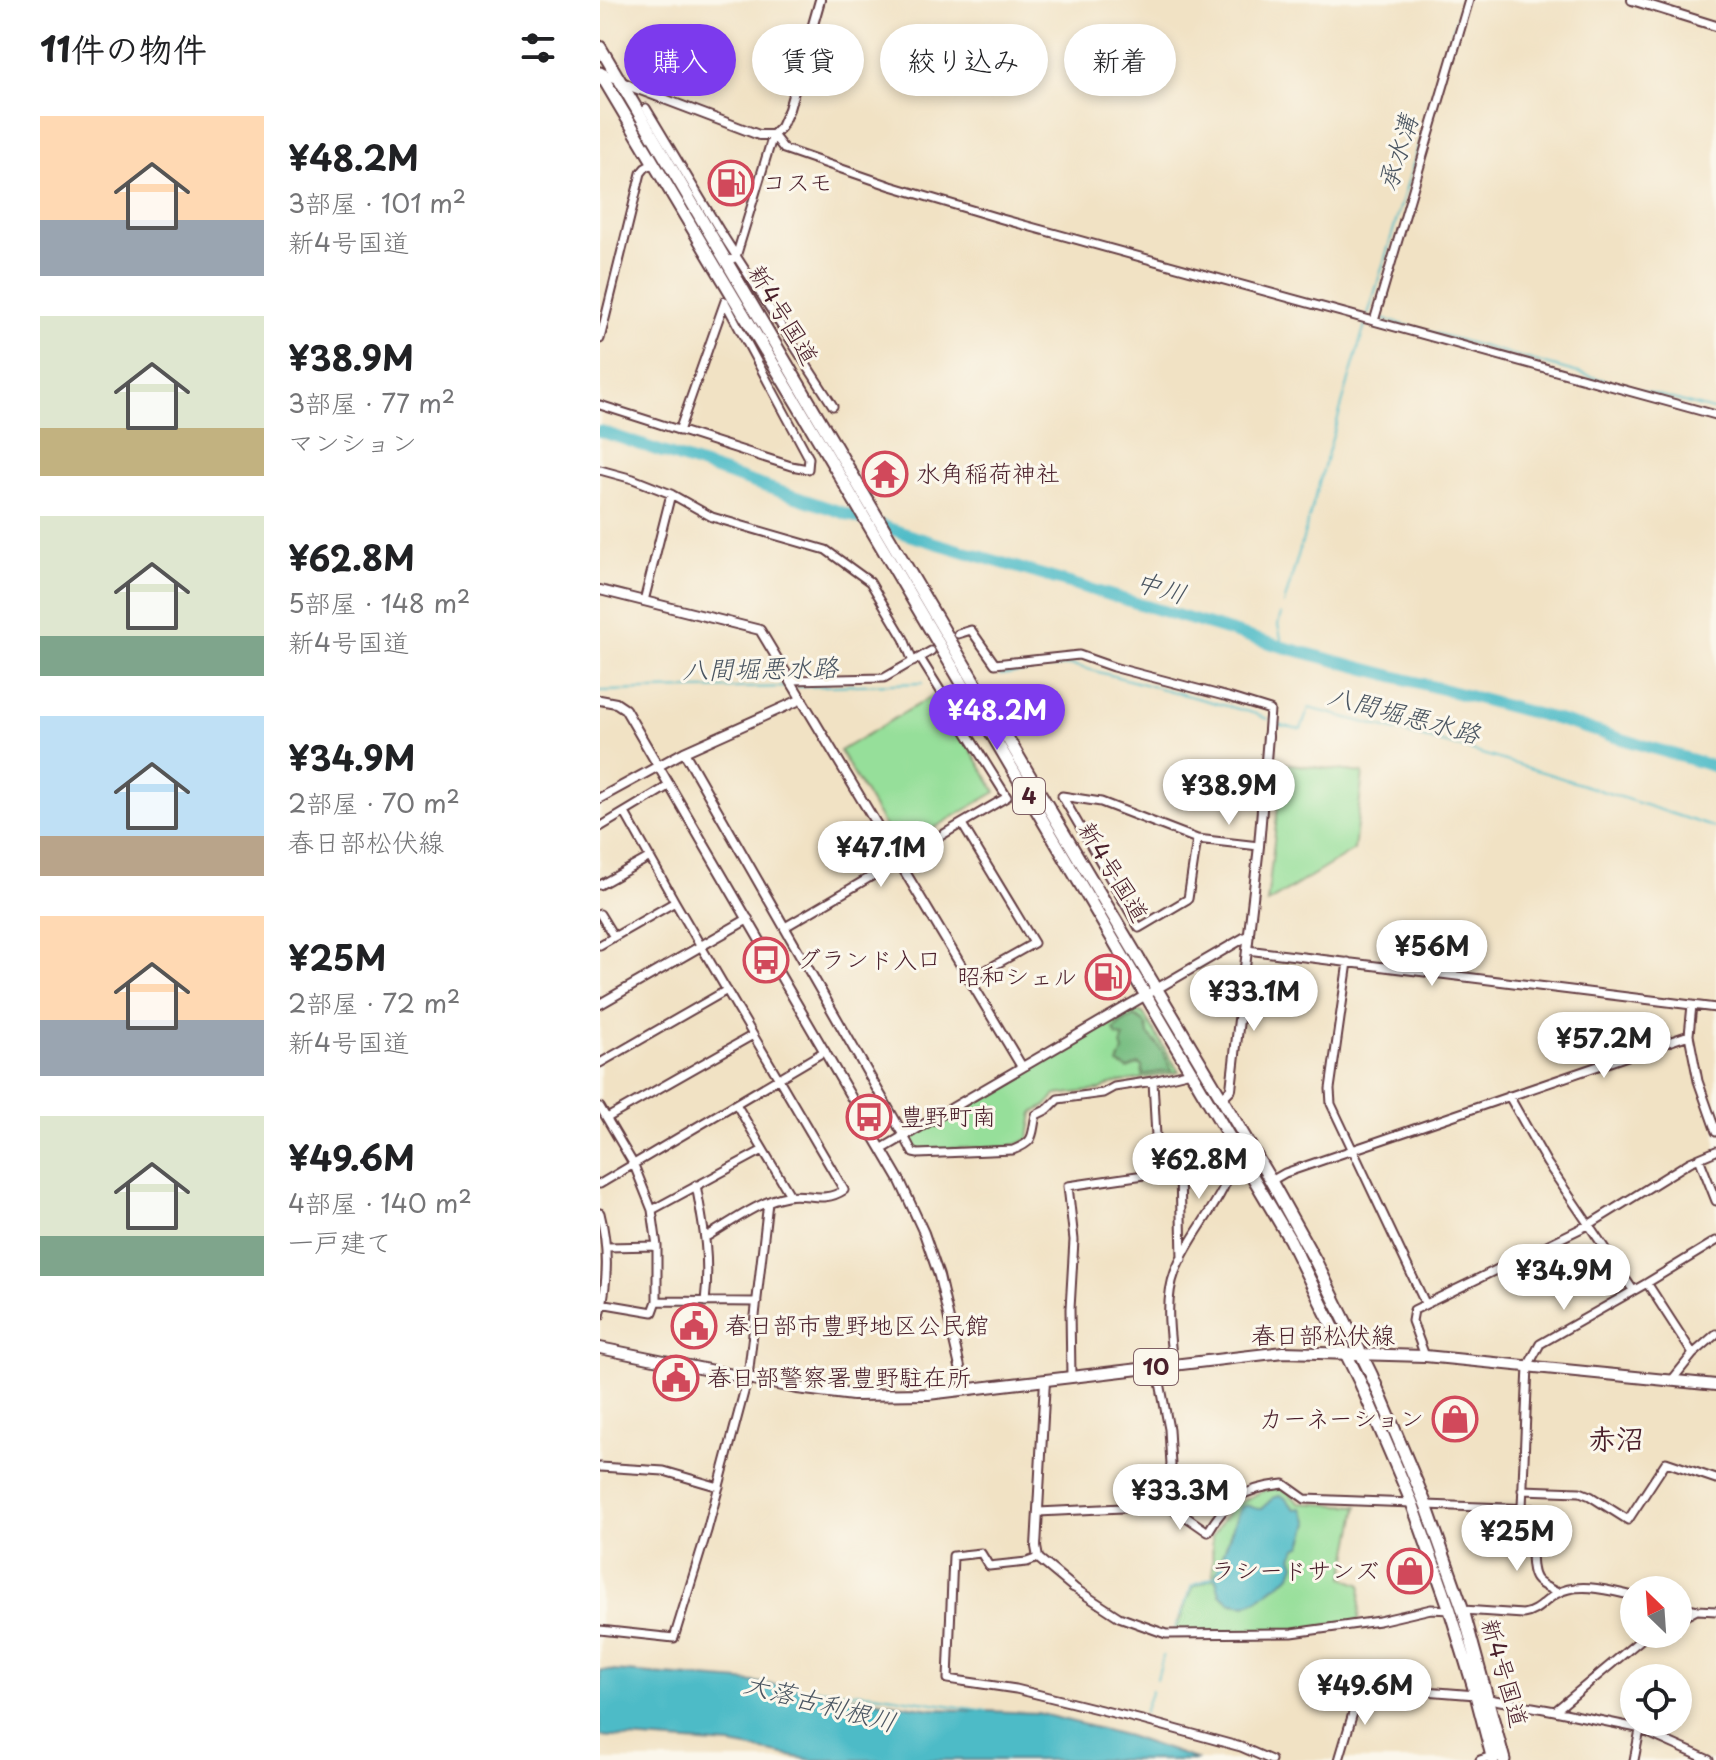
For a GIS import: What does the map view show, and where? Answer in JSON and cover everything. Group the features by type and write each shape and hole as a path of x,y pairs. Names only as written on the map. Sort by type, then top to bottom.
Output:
{"highway":[{"name":"新4号国道","path":"600,47 731,260 838,451 1158,989 1316,1262 1362,1354 1426,1505 1463,1610 1504,1760"},
{"name":"新4号国道","path":"600,72 1290,1240 1347,1354 1412,1503 1476,1695 1488,1759"}],"main road":[{"name":"春日部松伏線","path":"600,1348 797,1388 853,1395 917,1394 1283,1352 1425,1356 1716,1385"}],"street":[{"path":"731,260 773,135 781,127 789,109 820,0"},
{"path":"1374,321 1469,0"},
{"path":"1632,0 1716,26"},
{"path":"600,72 759,135 773,135"},
{"path":"646,108 731,260 833,406"},
{"path":"773,135 784,149 891,186 1002,219 1716,415"},
{"path":"600,339 641,173 654,163"},
{"path":"679,431 729,289"},
{"path":"600,405 808,469 809,458 725,302"},
{"path":"815,398 825,392"},
{"path":"600,470 671,494 712,517 826,550 864,577 1007,797 785,927"},
{"path":"644,601 671,494"},
{"path":"600,590 756,627 763,634 1022,1067"},
{"path":"958,634 971,630 995,664 1079,655 1270,710 1259,846 1231,1089 1222,1098"},
{"path":"792,681 884,678 931,651"},
{"path":"600,798 658,765 800,695"},
{"path":"600,700 616,703 625,709 913,1206 946,1302 965,1389"},
{"path":"684,752 913,1153 1013,1150 1033,1138 1036,1115 1058,1099 1103,1093 1114,1087 1191,1072"},
{"path":"600,827 670,785"},
{"path":"1197,839 1188,899 1139,928 1062,796 1101,802 1197,839 1259,846"},
{"path":"625,813 844,1190 835,1196 809,1198 790,1195 768,1202 706,1237"},
{"path":"962,824 1034,943 970,979"},
{"path":"600,885 650,857"},
{"path":"600,945 675,902"},
{"path":"600,914 614,937"},
{"path":"600,1004 748,919"},
{"path":"882,1149 1249,935"},
{"path":"1247,950 1716,1008"},
{"path":"1348,962 1330,1099 1425,1303"},
{"path":"600,1063 727,990"},
{"path":"1692,1005 1689,1035 1698,1081 1716,1132"},
{"path":"607,1118 753,1035"},
{"path":"1271,1181 1285,1173 1689,1035"},
{"path":"600,1184 825,1051"},
{"path":"1153,1081 1158,1173"},
{"path":"1509,1096 1542,1155 1633,1290"},
{"path":"736,1104 790,1195"},
{"path":"600,1107 634,1165 652,1210 657,1246 657,1301 653,1312 601,1303"},
{"path":"1173,1365 1168,1309 1175,1272 1226,1185 1237,1147"},
{"path":"652,1210 763,1150"},
{"path":"1425,1356 1412,1321 1414,1310 1590,1224 1699,1158 1716,1151"},
{"path":"1699,1158 1716,1201"},
{"path":"1071,1377 1070,1309 1074,1240 1068,1186 1180,1172 1182,1259"},
{"path":"696,1185 706,1237 708,1273 705,1302"},
{"path":"600,1630 674,1638 748,1377 768,1202"},
{"path":"600,1213 607,1247 600,1316"},
{"path":"1522,1507 1528,1366 1540,1344 1716,1241"},
{"path":"607,1247 657,1246"},
{"path":"1647,1283 1693,1354"},
{"path":"657,1301 757,1302"},
{"path":"1672,1380 1693,1354 1716,1334"},
{"path":"1157,1367 1169,1429 1171,1465 1160,1506"},
{"path":"1045,1380 1036,1547 1038,1558 1073,1587 1119,1617 1167,1634 1292,1633 1379,1621 1431,1609 1450,1610"},
{"path":"1522,1490 1580,1492 1628,1520 1666,1462 1716,1479"},
{"path":"600,1467 664,1471 719,1487"},
{"path":"1038,1512 1165,1506 1208,1532 1230,1502 1258,1488 1273,1485 1284,1484 1305,1499 1412,1503"},
{"path":"1426,1505 1534,1509 1532,1568 1536,1579 1558,1593"},
{"path":"1038,1558 989,1566 981,1553 953,1556 948,1679 1016,1689 1142,1720 1241,1747 1271,1760"},
{"path":"1463,1610 1523,1614 1532,1613 1558,1593 1572,1589 1602,1589 1620,1593"},
{"path":"1692,1609 1716,1611"},
{"path":"1692,1613 1698,1610"},
{"path":"1555,1711 1631,1648"},
{"path":"1339,1760 1361,1686 1476,1695"},
{"path":"1489,1699 1620,1726"},
{"path":"1634,1760 1639,1736"},
{"path":"1654,1736 1709,1760"}],"green space":[{"path":"937,693 996,792 898,849 840,751"},
{"path":"1283,763 1363,773 1354,850 1267,903"},
{"path":"1133,1010 1143,1013 1179,1072 1111,1084 1101,1090 1056,1095 1046,1106 1033,1113 1029,1138 1015,1145 913,1148 908,1139"},
{"path":"1134,1016 1144,1023 1172,1070 1143,1075 1139,1064 1128,1069 1118,1064 1124,1037 1117,1036 1114,1030"},
{"path":"1278,1488 1288,1492 1299,1503 1358,1506 1344,1578 1361,1585 1359,1620 1293,1631 1174,1633 1193,1587 1213,1578 1212,1536 1232,1507 1262,1491"}],"water":[{"path":"1279,1495 1295,1509 1302,1508 1309,1523 1302,1545 1292,1556 1295,1564 1291,1575 1257,1600 1245,1605 1232,1603 1220,1594 1215,1576 1239,1510 1247,1506 1261,1509"},
{"name":"大落古利根川","path":"600,1670 754,1682 931,1709 1038,1713 1128,1736 1198,1760 812,1760 731,1745 600,1736"}],"waterway":[{"name":"承水溝","path":"1368,315 1462,0"},
{"path":"1383,319 1716,411"},
{"name":"承水溝","path":"1284,604 1365,325"},
{"name":"中川","path":"600,431 912,536 1283,647 1548,717 1716,767"},
{"name":"承水溝","path":"1281,614 1278,625 1283,647"},
{"name":"八間堀悪水路","path":"1000,675 1072,665 1267,719"},
{"name":"八間堀悪水路","path":"797,687 922,683"},
{"name":"八間堀悪水路","path":"600,691 791,687"},
{"name":"八間堀悪水路","path":"1272,721 1301,729 1309,708 1462,748 1716,828"},
{"path":"1173,1633 1192,1586 1215,1576"},
{"path":"1157,1679 1163,1656"},
{"name":"大落古利根川","path":"784,1687 874,1694 987,1711"},
{"path":"1144,1712 1152,1690"}],"place":[{"name":"コスモ","path":"731,183"},
{"name":"水角稲荷神社","path":"885,474"},
{"name":"グランド入口","path":"766,960"},
{"name":"昭和シェル","path":"1108,977"},
{"name":"豊野町南","path":"869,1117"},
{"name":"春日部市豊野地区公民館","path":"694,1326"},
{"name":"春日部警察署豊野駐在所","path":"676,1378"},
{"name":"カーネーション","path":"1455,1419"},
{"name":"ラシードサンズ","path":"1410,1571"}],"district":[{"name":"赤沼","path":"1616,1439"}]}
